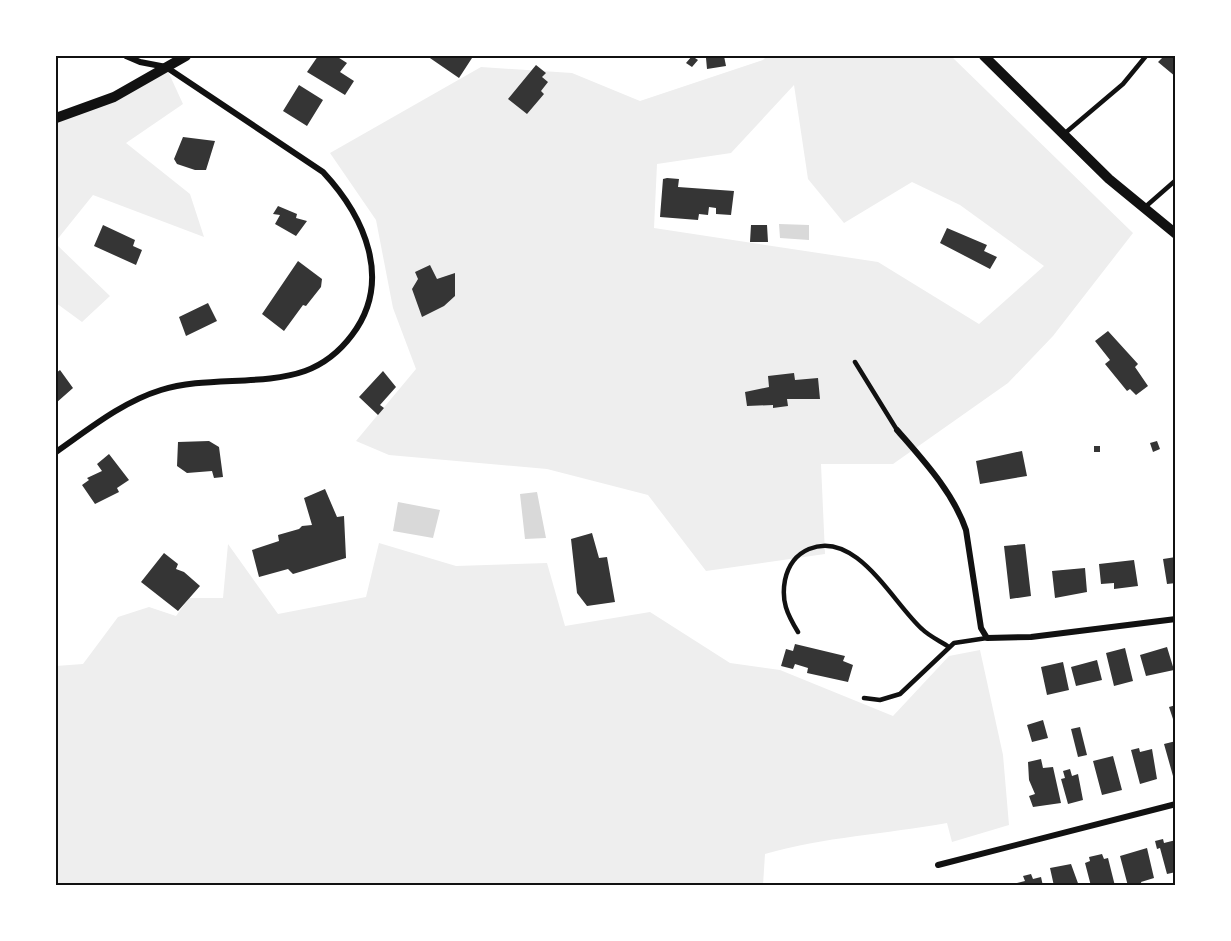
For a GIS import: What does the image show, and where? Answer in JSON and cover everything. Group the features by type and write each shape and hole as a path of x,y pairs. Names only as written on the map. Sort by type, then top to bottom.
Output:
{"street":[{"path":"56,452 118,410 161,390 181,385 284,376 318,365 347,342 360,325 369,304 373,268 368,247 361,226 338,188 306,158 166,67 140,62 126,56"},
{"path":"56,118 114,97 186,56"},
{"path":"988,57 1064,134 1144,208 1176,234"},
{"path":"897,430 918,453 961,514 966,530 981,628 987,638 1031,637 1176,619"},
{"path":"938,865 1176,804"}],"lane":[{"path":"1064,134 1123,84 1146,56"},
{"path":"1144,208 1176,180"},
{"path":"855,362 897,430"},
{"path":"798,632 784,609 783,590 787,570 796,556 825,545 857,557 923,630 949,647"},
{"path":"864,698 880,700 900,694 949,647 962,641 987,638"}],"shaded area":[{"path":"767,56 951,56 1133,233 1053,336 1008,383 893,464 821,464 825,554 706,571 648,495 547,469 389,455 356,441 416,369 393,308 376,220 330,153 481,67 572,73 640,101 763,60","holes":["794,85 808,179 844,223 912,182 960,205 1044,266 979,324 878,262 654,228 657,164 731,153"]},
{"path":"166,67 183,104 126,143 190,194 204,237 93,195 56,241 56,118"},
{"path":"779,224 809,225 809,240 780,238"},
{"path":"56,244 110,296 82,322 56,303"},
{"path":"537,492 546,538 525,539 520,494"},
{"path":"398,502 440,510 433,538 393,531"},
{"path":"379,543 456,566 547,563 565,626 650,612 730,663 780,670 893,716 949,656 980,650 1003,755 1009,825 952,842 947,823 787,848 765,854 763,885 56,886 56,666 83,664 118,617 149,607 176,616 189,598 223,598 228,544 278,614 366,597"}],"building":[{"path":"318,56 336,56 347,63 340,72 354,81 345,95 307,72"},
{"path":"427,56 468,56 472,58 459,78"},
{"path":"692,56 698,60 692,67 686,63"},
{"path":"724,56 726,66 707,69 706,58"},
{"path":"1164,56 1176,56 1176,77 1158,62"},
{"path":"536,65 546,73 542,77 548,82 541,91 544,94 527,114 508,99"},
{"path":"299,85 323,100 307,126 283,111"},
{"path":"183,137 215,141 206,170 195,170 177,164 174,159"},
{"path":"663,179 679,179 678,187 734,191 731,215 716,214 716,208 709,207 708,215 699,214 698,220 660,217"},
{"path":"278,206 297,214 296,218 307,221 296,236 275,224 280,215 273,214"},
{"path":"103,225 135,240 133,246 142,250 136,265 94,246"},
{"path":"751,225 767,225 768,242 750,242"},
{"path":"947,228 987,245 984,251 997,257 990,269 940,243"},
{"path":"298,261 322,279 321,287 306,306 303,305 284,331 262,314"},
{"path":"430,265 437,279 455,273 455,296 444,306 422,317 412,289 418,279 415,272"},
{"path":"208,303 217,321 186,336 179,317"},
{"path":"1108,331 1138,364 1135,367 1148,386 1136,395 1130,389 1127,391 1105,364 1110,360 1095,341"},
{"path":"60,370 73,388 56,403 56,373"},
{"path":"383,371 396,387 380,405 384,408 378,415 359,397"},
{"path":"794,373 795,380 818,378 820,399 787,399 788,406 773,408 773,405 747,406 745,392 769,387 768,376"},
{"path":"209,441 219,447 223,477 214,478 212,471 187,473 177,466 178,442"},
{"path":"1157,441 1160,449 1153,452 1150,443"},
{"path":"1094,446 1100,446 1100,452 1094,452"},
{"path":"1022,451 1027,476 980,484 976,461"},
{"path":"109,454 129,480 117,488 119,492 95,504 82,485 89,480 87,478 102,471 97,464"},
{"path":"325,489 337,517 344,516 346,558 293,574 288,569 259,577 252,550 279,541 278,535 302,526 312,525 304,498"},
{"path":"592,533 599,558 607,557 615,602 587,606 577,593 571,539"},
{"path":"1025,544 1031,596 1010,599 1004,546"},
{"path":"164,553 178,564 176,569 184,572 200,586 178,611 141,582"},
{"path":"1176,557 1176,583 1167,584 1163,559"},
{"path":"1134,560 1138,586 1114,589 1114,583 1101,584 1099,564"},
{"path":"1085,568 1087,592 1055,598 1052,571"},
{"path":"795,644 845,656 843,661 853,665 848,682 807,673 808,668 795,664 793,669 781,666 786,649 793,651"},
{"path":"1167,647 1174,670 1146,676 1140,655"},
{"path":"1125,648 1133,681 1114,686 1106,653"},
{"path":"1097,660 1102,680 1076,686 1071,667"},
{"path":"1063,662 1069,690 1047,695 1041,667"},
{"path":"1176,705 1176,725 1175,725 1169,707"},
{"path":"1043,720 1048,738 1032,742 1027,725"},
{"path":"1080,727 1087,755 1078,757 1071,729"},
{"path":"1176,741 1176,775 1173,776 1164,744"},
{"path":"1139,748 1140,752 1152,749 1157,779 1140,784 1131,750"},
{"path":"1113,756 1122,790 1102,795 1093,761"},
{"path":"1041,759 1043,768 1053,767 1061,803 1033,807 1029,796 1035,794 1029,780 1028,762"},
{"path":"1070,769 1072,776 1078,774 1083,800 1068,804 1061,779 1065,778 1063,771"},
{"path":"1163,839 1164,843 1176,840 1176,872 1167,874 1160,848 1157,849 1155,841"},
{"path":"1147,848 1154,878 1141,882 1142,886 1128,886 1120,856"},
{"path":"1102,854 1104,859 1108,858 1115,886 1091,886 1085,863 1090,861 1089,857"},
{"path":"1071,864 1079,886 1054,886 1050,868"},
{"path":"1031,874 1033,879 1041,877 1043,886 1017,886 1017,883 1025,881 1023,876"}]}
